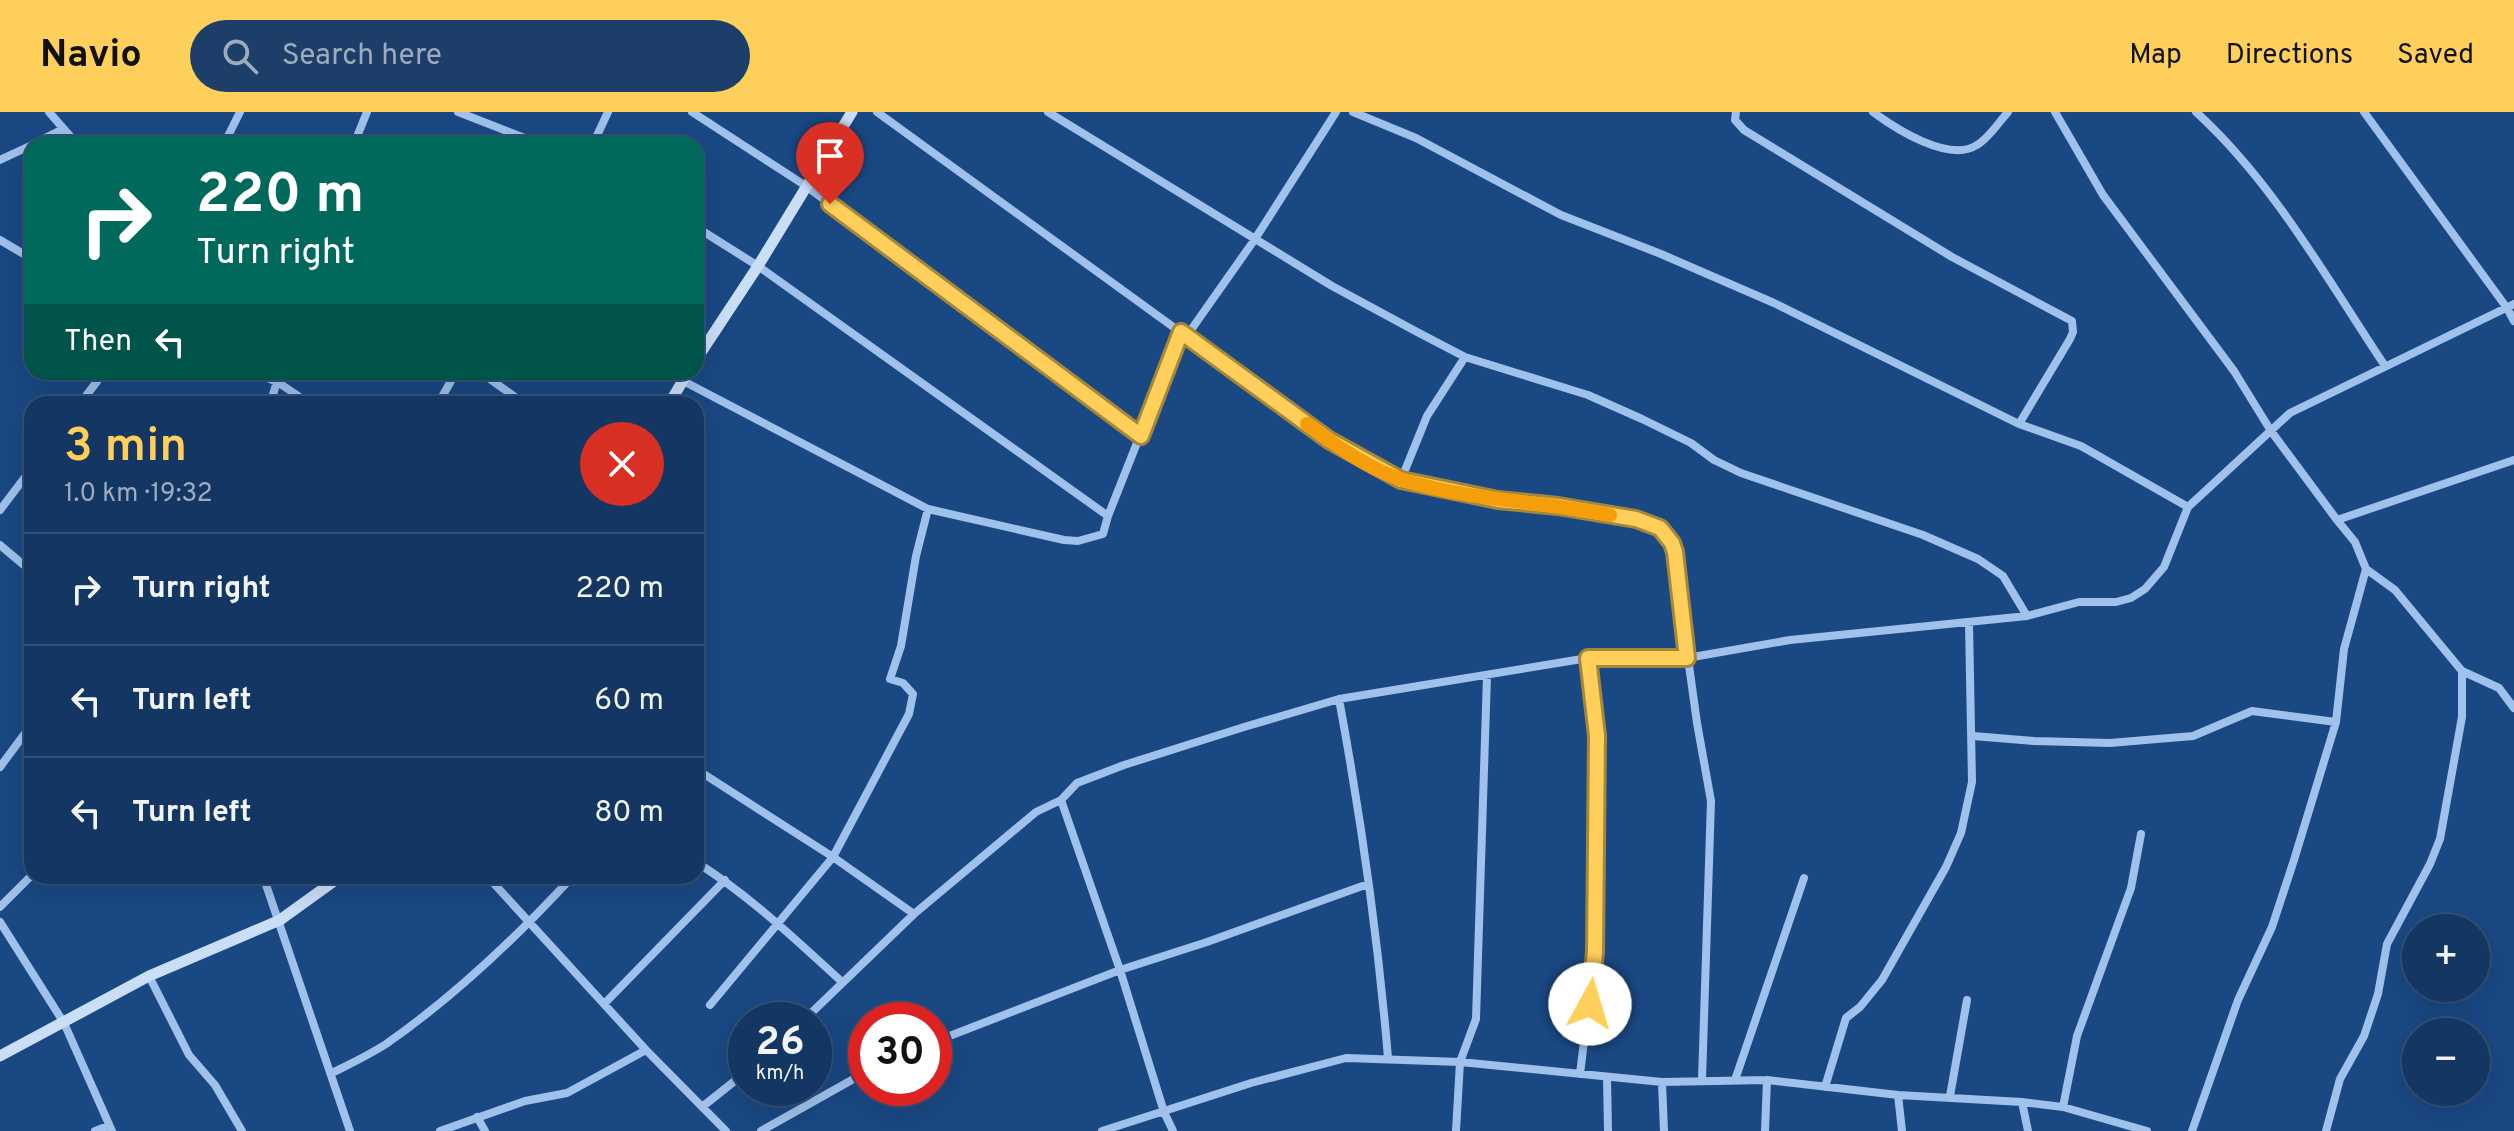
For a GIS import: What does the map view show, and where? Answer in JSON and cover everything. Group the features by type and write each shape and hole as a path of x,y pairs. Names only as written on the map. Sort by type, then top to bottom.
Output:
{"main road":[{"path":"704,348 852,112"},
{"path":"0,1056 149,976 280,920 330,884"}],"street":[{"path":"49,112 70,136"},
{"path":"228,136 240,112"},
{"path":"357,136 367,112"},
{"path":"458,112 520,136"},
{"path":"597,136 608,112"},
{"path":"692,112 806,186 1141,436"},
{"path":"877,112 1329,440 1401,480 1498,500 1636,519 1660,528 1675,552 1687,658 1711,801 1702,1080"},
{"path":"1048,112 1332,286 1465,357 1588,395 1691,443 1714,460 1741,473 1952,546 1978,559 2003,576 2027,616"},
{"path":"693,380 928,509 1078,541 1103,534 1183,334 1255,239 1336,112"},
{"path":"1353,112 1416,138 1561,215 1774,303 2019,424 2081,446 2188,507"},
{"path":"1736,112 1737,124 1756,138 1952,257 2072,321 2070,339 2019,424"},
{"path":"1873,112 1891,125 1954,151 1978,145 2008,112"},
{"path":"2055,112 2103,195 2234,371 2271,431 2355,542 2366,569 2395,590 2462,671 2499,688 2514,708"},
{"path":"2196,112 2223,137 2277,203 2385,366"},
{"path":"2364,112 2511,306 2514,321"},
{"path":"49,136 63,129"},
{"path":"0,160 24,148"},
{"path":"704,232 758,266 1108,516"},
{"path":"0,240 24,254"},
{"path":"821,1002 914,914 1036,812 1061,800 1077,783 1124,765 1339,699 1588,658 1687,658 1790,640 2027,616 2079,602 2116,602 2131,598 2145,589 2164,567 2188,507 2290,413 2511,306"},
{"path":"1401,480 1427,416 1465,357"},
{"path":"272,380 298,396"},
{"path":"273,396 279,380"},
{"path":"491,380 514,396"},
{"path":"2337,520 2514,460"},
{"path":"0,510 24,478"},
{"path":"710,1005 833,857 909,714 913,694 890,679 901,646 916,556 928,509"},
{"path":"0,545 24,565"},
{"path":"2192,1131 2238,1000 2272,927 2336,722 2344,649 2366,569"},
{"path":"1825,1087 1846,1018 1860,1007 1882,980 1946,867 1961,833 1972,782 1969,623"},
{"path":"1580,1074 1595,952 1597,736 1588,658"},
{"path":"2326,1131 2340,1079 2364,1036 2387,944 2440,839 2462,717 2462,671"},
{"path":"1456,1131 1460,1062 1476,1019 1487,676"},
{"path":"1339,699 1357,797 1381,969 1388,1058"},
{"path":"1973,736 2110,743 2193,736 2252,711 2336,722"},
{"path":"0,767 24,735"},
{"path":"704,774 833,857 914,914"},
{"path":"1061,800 1120,970 1164,1112 1173,1131"},
{"path":"2063,1107 2077,1036 2131,888 2141,834"},
{"path":"704,867 777,922 841,981"},
{"path":"1735,1080 1804,878"},
{"path":"604,1004 725,880"},
{"path":"0,907 24,883"},
{"path":"266,884 350,1131"},
{"path":"494,884 646,1050 726,1131"},
{"path":"332,1073 384,1046 451,995 529,924 566,884"},
{"path":"952,1035 1120,970 1368,884"},
{"path":"0,922 64,1023 110,1128 95,1131"},
{"path":"149,976 189,1055 215,1085 242,1131"},
{"path":"1950,1096 1967,1000"},
{"path":"440,1131 525,1101 567,1093 646,1050"},
{"path":"1102,1131 1251,1083 1346,1058 1388,1058 1662,1082 1767,1080 1898,1095 2022,1102 2063,1107 2147,1131"},
{"path":"1607,1077 1608,1131"},
{"path":"1765,1131 1767,1080"},
{"path":"761,1131 848,1082"},
{"path":"1662,1082 1664,1131"},
{"path":"702,1107 728,1086"},
{"path":"1898,1095 1902,1131"},
{"path":"2022,1102 2028,1131"},
{"path":"477,1117 485,1131"}],"slow traffic":[{"path":"1307,424 1355,457 1401,480 1498,500 1610,515"}],"route":[{"path":"830,204 1141,436 1181,332 1329,440 1401,480 1498,500 1636,519 1660,528 1667,535 1675,552 1687,658 1588,658 1597,736 1595,952 1590,1004"}]}
